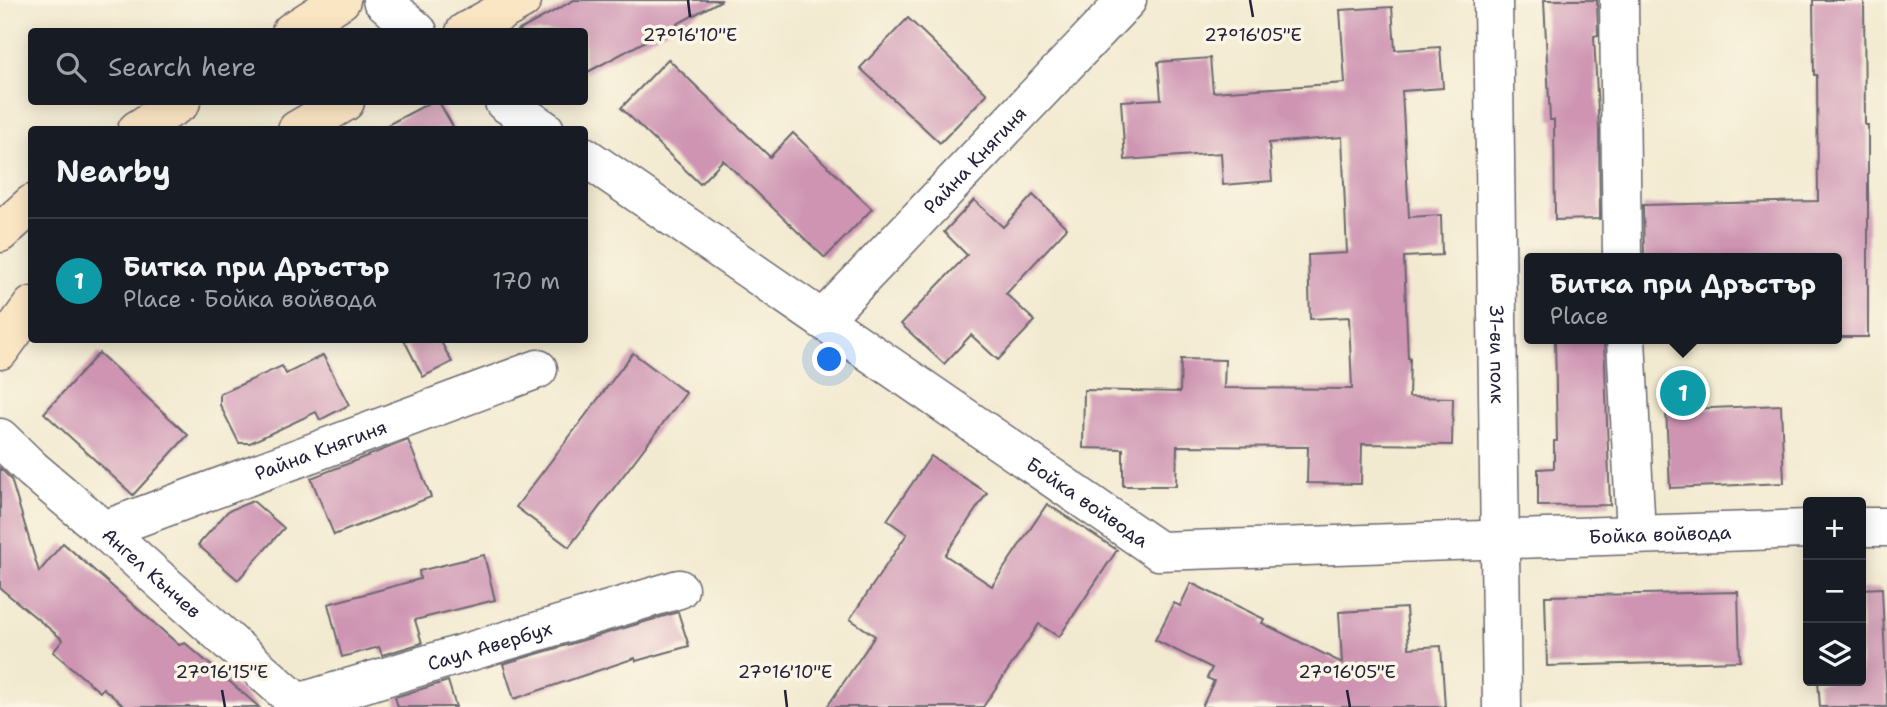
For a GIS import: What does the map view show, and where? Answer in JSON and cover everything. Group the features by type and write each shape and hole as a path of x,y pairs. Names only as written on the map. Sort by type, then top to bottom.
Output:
{"main road":[{"path":"297,28 341,0"},
{"path":"472,28 522,0"},
{"path":"144,126 176,105"},
{"path":"304,126 340,105"},
{"path":"0,233 28,208"},
{"path":"0,350 28,312"}],"street":[{"path":"382,0 414,28"},
{"name":"Райна Княгиня","path":"823,319 1127,0"},
{"name":"31-ви полк","path":"1493,0 1502,707"},
{"path":"1619,0 1622,253"},
{"path":"508,105 539,126"},
{"name":"Бойка войвода","path":"588,159 1159,551 1803,529"},
{"path":"1626,344 1636,534"},
{"name":"Райна Княгиня","path":"104,530 538,369"},
{"name":"Ангел Кънчев","path":"0,438 300,705"},
{"path":"1866,527 1887,527"},
{"name":"Саул Авербух","path":"300,705 679,589"}],"building":[{"path":"574,0 722,0 588,72 588,28 523,28"},
{"path":"1544,0 1597,0 1598,35 1594,36 1600,219 1555,220 1554,120 1550,120"},
{"path":"1813,0 1864,0 1865,125 1868,125 1868,337 1842,337 1842,253 1644,253 1643,205 1818,201 1817,75 1814,75"},
{"path":"1392,7 1395,50 1440,47 1443,88 1402,91 1409,217 1441,215 1442,255 1404,257 1410,358 1409,397 1453,398 1452,445 1362,444 1361,484 1307,483 1308,447 1177,446 1176,486 1123,486 1123,449 1083,448 1084,390 1180,392 1181,359 1225,360 1224,388 1352,389 1349,317 1310,319 1308,255 1347,253 1342,137 1269,143 1272,181 1223,185 1221,153 1125,160 1121,101 1161,99 1158,62 1210,58 1213,92 1345,83 1340,10"},
{"path":"908,18 987,94 940,143 860,68"},
{"path":"668,59 770,157 793,133 872,209 825,258 723,160 700,184 621,108"},
{"path":"425,105 441,105 453,126 386,126"},
{"path":"1033,195 1067,228 1006,294 1035,321 998,360 971,335 944,364 901,324 967,255 944,232 974,200 1003,227"},
{"path":"406,343 442,343 452,362 423,377"},
{"path":"1555,344 1604,344 1610,505 1538,506 1538,469 1554,468 1554,441 1557,441"},
{"path":"99,353 188,435 133,495 44,413"},
{"path":"633,353 686,393 569,547 516,507"},
{"path":"323,355 349,405 320,420 316,412 250,443 239,443 220,405 220,394 282,366 286,374"},
{"path":"1781,405 1784,483 1670,488 1666,410"},
{"path":"408,440 431,497 334,535 311,478"},
{"path":"931,456 987,493 945,555 992,586 1047,504 1117,550 1059,637 1039,624 983,707 827,707 875,636 850,619 907,534 887,520"},
{"path":"0,468 11,479 39,572 63,543 179,645 185,643 259,707 125,707 103,688 100,692 53,652 63,640 0,588"},
{"path":"253,501 284,528 238,580 198,545 228,511"},
{"path":"484,555 495,600 415,620 422,643 382,655 379,647 342,657 328,604 420,579 419,571"},
{"path":"1191,583 1264,619 1262,623 1342,663 1339,612 1406,608 1409,648 1441,646 1445,707 1202,707 1214,681 1207,678 1212,668 1155,640 1174,603 1180,606"},
{"path":"1882,588 1887,707 1820,707 1818,686 1866,686 1866,589"},
{"path":"1738,592 1740,661 1547,666 1545,596"},
{"path":"678,612 689,646 636,661 635,658 514,699 503,664"},
{"path":"448,681 456,707 398,707 395,697"}],"place":[{"name":"Битка при Дръстър","path":"1683,393"}]}
